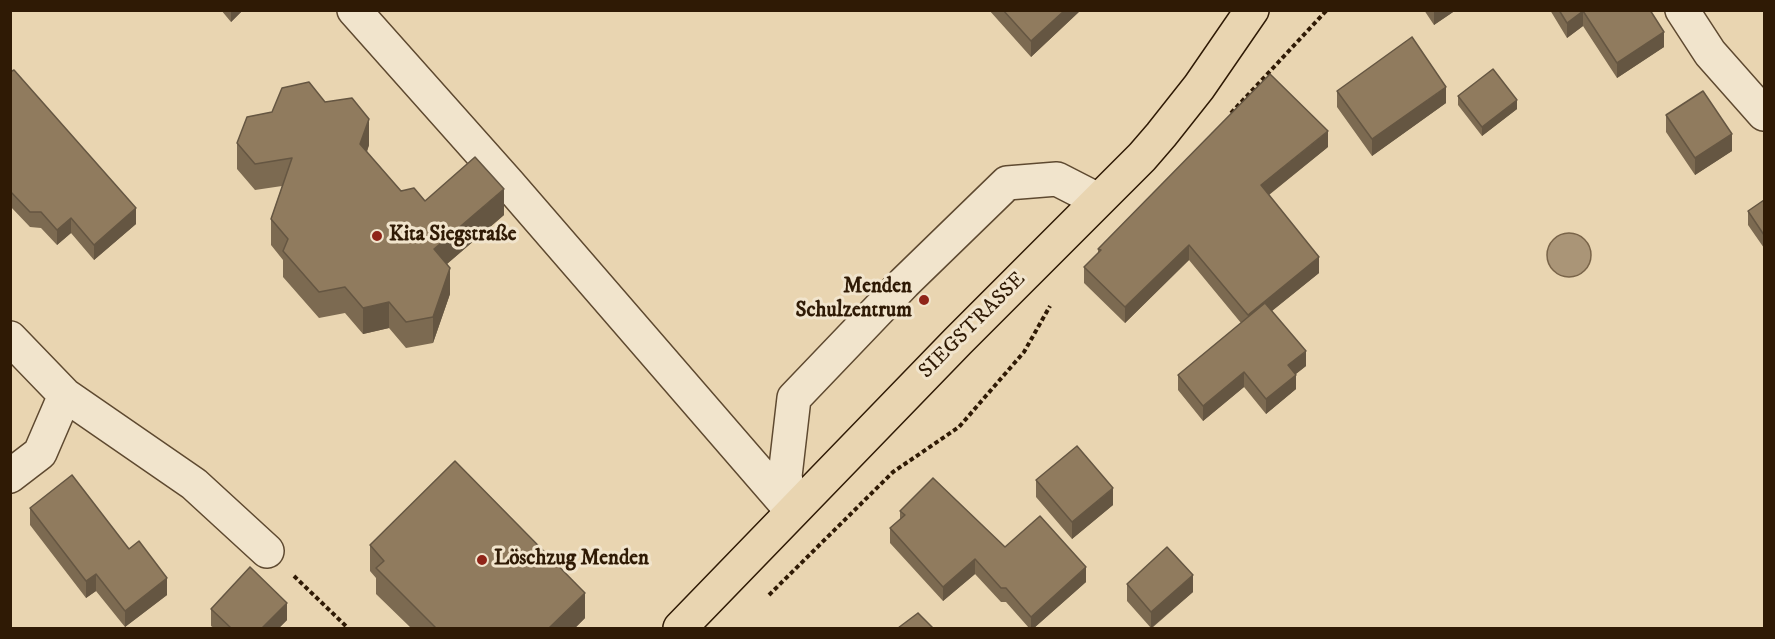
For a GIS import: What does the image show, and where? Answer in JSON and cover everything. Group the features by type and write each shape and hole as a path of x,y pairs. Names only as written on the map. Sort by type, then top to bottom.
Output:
{"main road":[{"name":"SIEGSTRASSE","path":"680,628 792,511 1142,157 1199,87 1251,10"}],"street":[{"path":"354,10 516,192 792,511"},
{"path":"1682,10 1710,53 1764,114"},
{"path":"792,511 785,476 794,398 904,283 1007,183 1057,179 1098,200"},
{"path":"10,338 65,395 194,484 267,551"},
{"path":"10,476 40,453 65,395"}],"path":[{"path":"1224,119 1327,10"},
{"path":"768,596 893,472 959,427 1024,352 1055,297"},
{"path":"267,551 348,628"}],"shaded area":[{"path":"1569,233 1585,239 1591,255 1585,271 1569,277 1553,271 1547,255 1553,239"}],"building":[{"path":"1003,10 1065,10 1031,41"},
{"path":"1559,10 1650,10 1664,32 1617,63 1583,11 1567,23"},
{"path":"1412,37 1446,87 1372,139 1337,91"},
{"path":"1493,69 1517,100 1482,127 1458,96"},
{"path":"10,70 14,70 136,208 94,245 71,218 57,230 41,212 30,212 10,191"},
{"path":"1270,74 1328,131 1261,185 1319,257 1248,315 1189,245 1125,307 1084,267 1101,250 1098,249"},
{"name":"Kita Siegstraße","path":"309,82 325,102 352,98 369,119 360,144 401,191 414,188 425,201 475,157 504,189 434,249 450,268 433,317 406,322 389,302 363,308 345,287 319,292 283,251 288,239 271,219 292,158 255,164 237,143 247,117 272,112 282,88"},
{"path":"1703,91 1732,134 1695,158 1666,115"},
{"path":"1764,200 1764,235 1748,211"},
{"path":"1265,303 1306,351 1288,365 1296,375 1266,399 1244,372 1203,406 1178,375"},
{"path":"1077,446 1113,488 1072,522 1036,480"},
{"path":"455,461 585,593 549,628 436,628 376,568 384,561 370,545"},
{"path":"72,475 129,549 139,541 167,578 125,611 96,574 86,581 30,508"},
{"path":"933,478 1005,547 1040,516 1086,567 1031,617 1006,588 1001,588 975,559 943,587 890,528 905,515 900,511"},
{"path":"1167,547 1193,575 1151,612 1127,584"},
{"path":"250,567 287,603 262,628 231,628 211,609"},
{"path":"918,613 933,628 898,628"}],"place":[{"name":"Kita Siegstraße","path":"377,236"},
{"name":"Menden Schulzentrum","path":"924,300"},
{"name":"Löschzug Menden","path":"482,560"}]}
